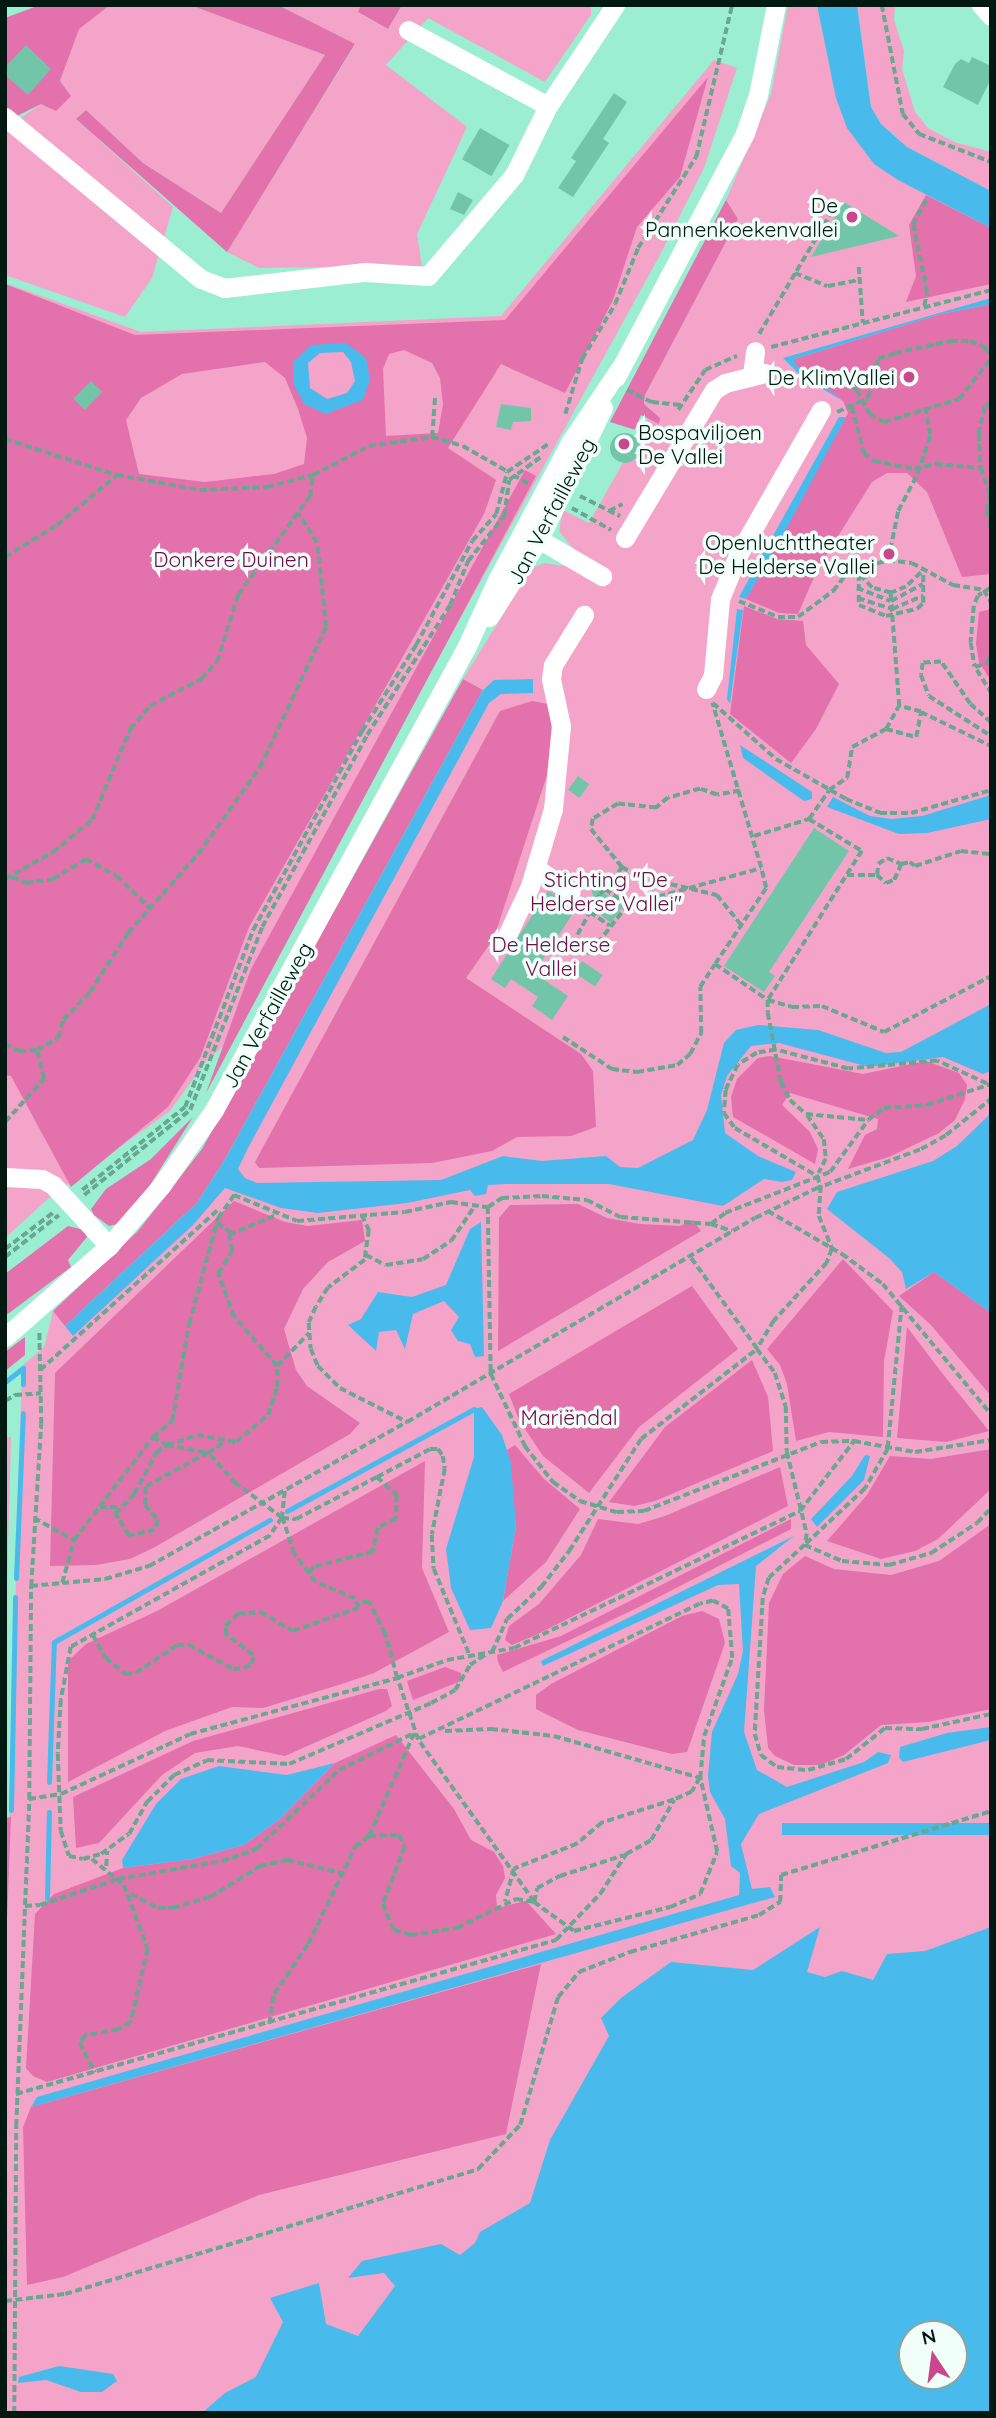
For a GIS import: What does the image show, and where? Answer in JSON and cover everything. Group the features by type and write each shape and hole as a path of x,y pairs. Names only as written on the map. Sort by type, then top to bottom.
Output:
{"street":[{"path":"5,117 174,260 201,279 224,288 365,272 428,276 514,175 548,106 615,5"},
{"name":"Jan Verfailleweg","path":"5,1337 109,1247 161,1186 226,1090 467,646 531,535 566,488 618,374 745,133 758,95 776,5"},
{"path":"981,5 991,16"},
{"path":"408,30 548,106"},
{"path":"625,538 714,390 758,374 755,346"},
{"name":"Jan Verfailleweg","path":"531,535 571,441 618,374"},
{"path":"709,695 720,599 738,555 821,410"},
{"path":"531,535 602,576"},
{"path":"503,944 536,868 560,771 561,726 551,679 553,664 584,615"},
{"path":"536,868 571,892"},
{"path":"5,1177 42,1179 70,1203 109,1247"}],"path":[{"path":"564,417 582,359 615,304 638,248 696,157 732,5"},
{"path":"882,5 902,114 919,134 991,162"},
{"path":"924,306 927,293 913,225 928,197"},
{"path":"755,346 832,211"},
{"path":"859,267 863,323"},
{"path":"795,273 828,286 859,280"},
{"path":"821,410 841,412 861,402 868,398 875,385 878,359 895,353 951,341 970,341 985,347 991,358 959,398 925,406 884,422 861,402 856,390 837,372"},
{"path":"618,374 652,402 681,405"},
{"path":"432,437 435,398"},
{"path":"991,403 985,407 979,434 981,468 990,494 987,511 991,531"},
{"path":"852,406 864,453 884,464 981,468"},
{"path":"888,560 898,510 920,466 930,435 925,406"},
{"path":"5,439 117,475 200,490 267,487 313,475 369,446 432,437 463,446 513,475"},
{"path":"5,1257 185,1107 253,930 472,541 496,514 507,471 553,440"},
{"path":"5,1248 70,1203 191,1110 262,927 367,736 450,605 468,561 501,521 513,475 526,466"},
{"path":"5,557 47,532 117,475"},
{"path":"5,879 12,877 92,821 130,729 150,706 201,679 217,662 226,623 246,580 310,496 313,475"},
{"path":"566,488 609,511"},
{"path":"5,1044 19,1051 37,1050 58,1038 63,1020 90,992 128,933 198,854 260,767 326,627 317,543 298,514"},
{"path":"720,599 729,598 778,617 797,617 856,568 888,560 922,570 953,585 984,590 991,588"},
{"path":"856,568 872,588 890,591 906,587 922,570"},
{"path":"859,574 858,598 866,610 892,616 917,609 923,596 922,570"},
{"path":"858,588 891,601 923,584"},
{"path":"984,590 991,602"},
{"path":"984,590 974,606 971,643 975,667 991,692"},
{"path":"754,836 809,819 829,790 847,778 852,747 886,729 899,706 890,591"},
{"path":"858,598 892,609 923,596"},
{"path":"975,667 987,663 991,654"},
{"path":"991,723 970,704 941,662 923,663 921,675 929,695 991,736"},
{"path":"709,695 776,759 869,810 900,814 991,790"},
{"path":"563,1037 612,1069 637,1072 677,1065 690,1054 701,1033 700,987 766,888 754,836 709,695"},
{"path":"899,706 921,712 991,746"},
{"path":"886,729 916,737 921,712"},
{"path":"740,791 717,795 699,789 668,799 661,807 634,803 606,809 593,819 591,830 622,867 640,877 693,887 723,900 742,926"},
{"path":"809,819 862,851 768,1000 781,1082 790,1100 806,1114 824,1139 826,1159 817,1176"},
{"path":"877,875 882,860 887,858 901,864 910,862 915,866 961,851 991,854"},
{"path":"12,877 26,883 53,878 86,859 117,876 150,909"},
{"path":"847,876 877,875 886,883 894,880 901,864"},
{"path":"622,867 590,912 572,944 590,954 628,905 761,869"},
{"path":"605,889 628,905"},
{"path":"590,912 610,926"},
{"path":"715,964 768,1000 799,1008 822,1006 884,1031 991,976"},
{"path":"5,1122 44,1079 37,1050"},
{"path":"492,1653 507,1619 541,1587 641,1439 757,1349 774,1321 827,1263 832,1249 819,1216 821,1186 817,1176 735,1128 724,1114 726,1090 738,1065 757,1053 776,1050 848,1069 937,1061 989,1084"},
{"path":"711,1224 725,1213 835,1169 868,1120 884,1108 928,1105 989,1084"},
{"path":"31,1586 135,1572 407,1422 768,1211 821,1186 920,1149 946,1135 991,1099"},
{"path":"806,1114 868,1120"},
{"path":"40,1370 234,1195 276,1216 313,1222 405,1212 451,1202 488,1207 502,1198 542,1196 587,1200 621,1217 711,1224 732,1231"},
{"path":"366,1255 386,1265 423,1259 451,1241 474,1206"},
{"path":"488,1207 491,1374 513,1427 540,1467 565,1492 595,1507 644,1511 787,1452 821,1442 853,1441 888,1448 943,1450 991,1440"},
{"path":"62,1583 74,1540 153,1437 172,1421 178,1403 189,1324 220,1208"},
{"path":"768,1211 858,1264 902,1305 991,1414"},
{"path":"223,1443 212,1436 197,1435 167,1445 156,1452 134,1493 115,1514 119,1525 129,1536 155,1530 158,1520 145,1505 146,1487 223,1443 247,1437 268,1415 277,1387 278,1366 309,1333 328,1288 366,1255 369,1230 362,1215"},
{"path":"217,1223 232,1233 254,1228 276,1216"},
{"path":"232,1233 232,1251 218,1274 220,1284 234,1317 278,1366"},
{"path":"690,1257 775,1373 786,1406 787,1452 805,1545"},
{"path":"902,1305 888,1448 865,1489 769,1578 763,1598 755,1734 761,1755 777,1766 808,1770 846,1759 886,1728 922,1729 991,1714"},
{"path":"14,2413 12,2301 16,2094 29,1799 31,1586 41,1393 37,1312"},
{"path":"309,1333 318,1366 328,1378 352,1396 407,1422"},
{"path":"5,1401 15,1395 41,1393"},
{"path":"153,1437 167,1445 208,1453 236,1484 282,1518 296,1519 430,1449 438,1449 443,1456 432,1535 434,1569 470,1656"},
{"path":"29,1799 61,1794 190,1734 470,1656 514,1648 800,1511 853,1441"},
{"path":"309,1574 314,1567 373,1552 378,1528 396,1519 397,1495 377,1477"},
{"path":"285,1491 282,1518 294,1554 315,1582 369,1603 385,1634 418,1740 513,1869 534,1902 565,1928 574,1931 670,1907 700,1894 717,1852 700,1778 704,1736 732,1658 730,1616 727,1609 713,1601 670,1617 418,1740"},
{"path":"99,1507 119,1507"},
{"path":"805,1545 842,1561 889,1565 931,1553 977,1522 991,1508"},
{"path":"34,1518 74,1540"},
{"path":"95,2073 80,2043 85,2036 118,2030 131,2022 148,1957 129,1893 124,1885 106,1866 90,1858 75,1858 66,1849 58,1754 66,1655 71,1647 270,1536 282,1518"},
{"path":"93,1635 106,1658 125,1674 136,1673 177,1645 189,1645 233,1669 244,1668 252,1664 253,1655 226,1635 225,1626 239,1614 261,1612 293,1631 307,1630 327,1615 355,1612 359,1601"},
{"path":"90,1858 129,1834 147,1802 174,1775 207,1760 289,1764 409,1714 455,1690 471,1665 485,1655"},
{"path":"441,1731 491,1728 554,1736 700,1778"},
{"path":"25,1906 118,1879 222,1861 256,1849 339,1770 414,1733"},
{"path":"270,2024 274,1994 308,1944 355,1847 369,1836 414,1733"},
{"path":"513,1869 577,1844 602,1823 692,1792 700,1778"},
{"path":"534,1902 537,1888 560,1876 626,1854 651,1840 674,1800"},
{"path":"5,2301 65,2294 478,2168 520,2125 558,1997 579,1972 630,1952 759,1915 780,1902 780,1875 991,1811"},
{"path":"369,1836 399,1835 405,1847 383,1904 394,1930 435,1934 469,1923 505,1902 534,1902"},
{"path":"106,1866 107,1849"},
{"path":"16,2094 270,2024 556,1940 600,1894 626,1854"},
{"path":"129,1893 158,1908 173,1908 210,1897 260,1866 288,1860 342,1873"},
{"path":"505,1902 513,1869"},
{"path":"112,1881 124,1885"}],"green space":[{"path":"40,5 110,5 79,29 60,81 71,96 56,111 41,104 17,116 5,110 5,18"},
{"path":"110,5 190,5 325,55 221,213 143,163 86,110 76,119 173,207 152,278 125,317 5,275 5,129 41,104 70,95 60,81 79,28"},
{"path":"190,5 278,5 355,44 227,252 76,119 86,110 143,163 221,213 325,55"},
{"path":"278,5 361,5 359,13 388,29 402,5 591,5 591,15 545,82 428,18 386,65 467,127 417,234 422,266 259,268 227,252 355,45"},
{"path":"361,5 402,5 388,29 358,12"},
{"name":"Mariëndal","path":"788,5 817,5 834,85 868,142 991,211 991,2413 5,2413 5,1957 22,1366 44,1347 53,1311 66,1327 187,1221 226,1174 494,680 483,690 463,679 531,569 544,563 564,566 574,550 559,531 563,510 589,523 652,411 644,404 645,395 738,219 726,200 771,94"},
{"path":"857,5 895,5 894,20 904,51 902,69 915,112 928,128 954,142 991,152 991,191 907,147 881,124 871,107"},
{"name":"Donkere Duinen","path":"714,60 737,68 704,168 661,253 227,1043 206,1061 170,1111 50,1197 5,1238 5,283 141,332 501,316"},
{"name":"Donkere Duinen","path":"708,77 680,177 637,227 613,300 565,393 501,364 448,448 496,480 484,514 249,927 200,1058 168,1107 71,1187 11,1076 5,1075 5,284 135,335 505,320","holes":["346,343 363,399 304,404 295,360","404,350 432,363 440,378 443,404 438,433 386,436 383,369 389,354","265,362 285,378 298,409 307,438 304,464 274,474 205,482 139,474 126,420 141,398 182,374"]},
{"path":"926,195 991,228 991,284 906,302 916,276 909,225"},
{"path":"726,200 738,219 645,395 644,404 660,418 659,424 641,415 638,422 653,431 641,438 639,431 610,422"},
{"path":"991,304 991,574 962,577 927,492 907,473 887,473 872,482 818,568 798,614 779,613 746,599 848,413 843,401 794,364 794,359 941,314"},
{"path":"525,470 536,476 206,1093 251,969"},
{"path":"744,606 777,619 803,621 806,645 839,684 816,729 791,763 730,714"},
{"path":"991,609 991,681 979,662 976,644 979,612"},
{"path":"463,679 483,690 224,1161 197,1203 65,1326 53,1311 138,1231 202,1149"},
{"path":"532,701 548,704 552,723 547,775 494,938 466,978 581,1054 593,1071 596,1127 571,1136 517,1137 492,1151 432,1163 259,1168 255,1162 500,711"},
{"path":"770,1056 863,1074 926,1061 959,1073 967,1085 965,1099 955,1120 939,1133 889,1157 848,1169 865,1135 877,1129 878,1119 790,1093 782,1105 810,1132 818,1149 815,1164 733,1117 731,1097 737,1079 758,1058"},
{"path":"193,1117 145,1193 118,1224 109,1226 94,1215 91,1209 106,1189 151,1159"},
{"path":"234,1201 285,1222 308,1226 362,1220 365,1241 328,1262 303,1289 284,1329 296,1370 307,1386 360,1423 350,1434 130,1559 96,1565 50,1566 55,1373"},
{"path":"578,1204 607,1218 640,1224 680,1226 693,1220 701,1231 498,1351 499,1218 510,1205"},
{"path":"68,1226 84,1230 87,1237 68,1260 71,1267 5,1316 5,1274"},
{"path":"843,1259 893,1311 884,1361 883,1437 829,1432 796,1441 787,1384 780,1365 767,1349"},
{"path":"934,1272 991,1313 991,1396 931,1325 899,1296"},
{"path":"692,1286 738,1349 639,1427 589,1493 543,1456 519,1420 509,1394"},
{"path":"907,1327 989,1431 946,1442 897,1438"},
{"path":"25,1337 25,1355 5,1371 5,1352"},
{"path":"752,1360 768,1397 773,1451 655,1501 634,1506 609,1502 665,1427"},
{"path":"11,1437 7,1585 5,1585 5,1438"},
{"path":"515,1445 544,1479 580,1509 546,1562 503,1601 516,1526 507,1450"},
{"path":"991,1449 991,1489 938,1539 915,1551 881,1559 827,1541 867,1495 890,1456 931,1459"},
{"path":"425,1461 422,1568 449,1632 374,1673 263,1708 232,1707 165,1731 68,1782 68,1661 86,1644 157,1611"},
{"path":"780,1467 788,1506 538,1634 512,1645 505,1640 509,1626 539,1604 581,1555 598,1519 638,1524 665,1516"},
{"path":"791,1519 791,1529 641,1606 503,1672 497,1655 561,1636"},
{"path":"991,1524 991,1709 928,1722 881,1725 844,1755 821,1765 794,1765 775,1756 768,1748 764,1710 769,1603 783,1574 805,1556 834,1569 891,1575 939,1561"},
{"path":"702,1611 719,1619 725,1643 687,1752 672,1754 578,1730 536,1709 536,1695 551,1684 682,1616"},
{"path":"445,1667 461,1673 461,1681 413,1700 407,1681"},
{"path":"387,1689 392,1706 386,1711 285,1756 238,1746 195,1753 162,1775 99,1843 76,1848 73,1797 193,1741"},
{"path":"396,1735 454,1809 471,1840 494,1852 503,1866 505,1878 496,1895 497,1908 526,1901 556,1934 47,2082 33,2076 26,2068 35,1914 54,1894 123,1868 193,1859 244,1845 279,1820 335,1763"},
{"path":"11,1817 6,1944 5,1944 5,1818"},
{"path":"541,1964 506,2134 259,2195 63,2277 27,2285 23,2127 31,2107"}],"water":[{"path":"817,5 857,5 871,107 881,124 907,147 991,191 991,228 898,180 874,164 847,128 836,98"},
{"path":"991,298 991,304 941,314 794,359 795,364 843,401 802,377 783,358"},
{"path":"346,343 366,358 370,380 363,400 326,414 304,404 294,385 294,361 311,345","holes":["343,352 351,362 355,381 347,393 327,399 310,388 308,363 320,353"]},
{"path":"839,417 846,417 789,524 746,599 739,597"},
{"path":"737,609 743,610 730,704 727,699"},
{"path":"533,679 533,693 501,694 489,703 248,1148 238,1169 245,1178 257,1183 441,1180 503,1156 542,1161 606,1156 620,1167 638,1168 693,1140 707,1110 724,1043 736,1030 758,1025 818,1030 886,1053 901,1052 991,1004 991,1071 983,1074 943,1057 869,1067 779,1043 751,1046 727,1076 721,1095 725,1133 758,1156 796,1172 792,1180 782,1182 764,1179 723,1206 609,1184 507,1184 488,1185 486,1194 475,1196 470,1190 407,1203 318,1213 281,1208 225,1188 193,1225 73,1336 65,1326 197,1203 224,1161 483,690 494,680"},
{"path":"740,745 812,792 812,799 804,801 743,758"},
{"path":"991,795 991,819 927,833 899,834 827,807 833,797 870,816 892,819 922,816"},
{"path":"991,1113 991,1313 934,1272 906,1289 902,1272 889,1258 827,1209 837,1192 933,1161 957,1146"},
{"path":"481,1222 484,1356 475,1357 470,1344 458,1341 451,1330 459,1317 444,1301 413,1314 405,1349 396,1330 379,1332 376,1351 348,1325 361,1319 378,1292 412,1297 446,1285 470,1229"},
{"path":"482,1407 502,1435 511,1463 516,1526 503,1601 491,1628 470,1630 451,1588 446,1549 474,1457 474,1409"},
{"path":"865,1455 870,1456 864,1480 817,1527 811,1519 852,1476"},
{"path":"794,1536 756,1566 744,1732 757,1770 787,1787 864,1762 878,1752 891,1755 888,1763 759,1814 741,1844 752,1889 770,1887 775,1897 31,2107 37,2097 739,1895 740,1873 731,1866 725,1819 710,1792 708,1776 712,1732 738,1674 743,1651 739,1584 718,1585 543,1666 541,1661"},
{"path":"991,1727 991,1740 903,1762 899,1758 900,1747 947,1733"},
{"path":"335,1763 279,1820 244,1845 193,1859 123,1868 122,1860 156,1804 181,1779 219,1766 287,1775"},
{"path":"782,1823 991,1823 991,1835 782,1835"},
{"path":"820,1927 807,1972 825,1977 842,1971 873,1980 887,1954 925,1951 991,1927 991,2413 202,2413 225,2393 256,2377 283,2322 270,2298 319,2283 326,2324 358,2336 395,2286 384,2273 348,2278 362,2261 441,2244 460,2255 475,2243 480,2232 530,2203 550,2140 609,2036 601,2018 621,1998 671,1962 753,1970"},
{"path":"59,2366 113,2374 117,2381 102,2392 81,2392 46,2380 18,2383 19,2377"}],"building":[{"path":"26,45 51,69 28,95 5,75 5,67"},
{"path":"972,57 991,66 991,79 978,105 943,87 955,64 961,59 969,63"},
{"path":"614,93 627,102 603,139 609,143 573,197 558,188 576,161 571,158"},
{"path":"480,128 509,145 491,176 462,159"},
{"path":"458,192 473,200 464,215 450,209"},
{"name":"De Pannenkoekenvallei","path":"844,202 899,236 811,257"},
{"path":"91,381 102,392 85,410 73,399"},
{"path":"501,404 531,408 531,421 513,422 511,430 496,427"},
{"path":"625,433 631,434 639,442 639,454 631,462 625,463 619,462 611,454 610,448 611,442 619,434"},
{"path":"578,776 589,784 579,798 568,790"},
{"path":"814,828 849,851 769,972 775,976 764,992 724,966"},
{"path":"590,883 623,906 611,923 597,912"},
{"path":"548,891 577,907 534,973 568,996 552,1020 532,1006 538,997 511,979 505,988 491,979"},
{"path":"582,961 603,975 595,987 574,973"}],"waterway":[{"path":"5,1382 23,1368"},
{"path":"23,1368 23,1384"},
{"path":"287,1511 474,1409"},
{"path":"16,1578 23,1413"},
{"path":"49,1782 54,1642 270,1520"},
{"path":"11,1810 15,1597"},
{"path":"47,1898 49,1812"}],"place":[{"name":"De Pannenkoekenvallei","path":"852,217"},
{"name":"De KlimVallei","path":"909,377"},
{"name":"Bospaviljoen De Vallei","path":"624,444"},
{"name":"Openluchttheater De Helderse Vallei","path":"889,554"}],"park label":[{"name":"Stichting \"De Helderse Vallei\"","path":"606,891"},
{"name":"De Helderse Vallei","path":"551,956"}]}
